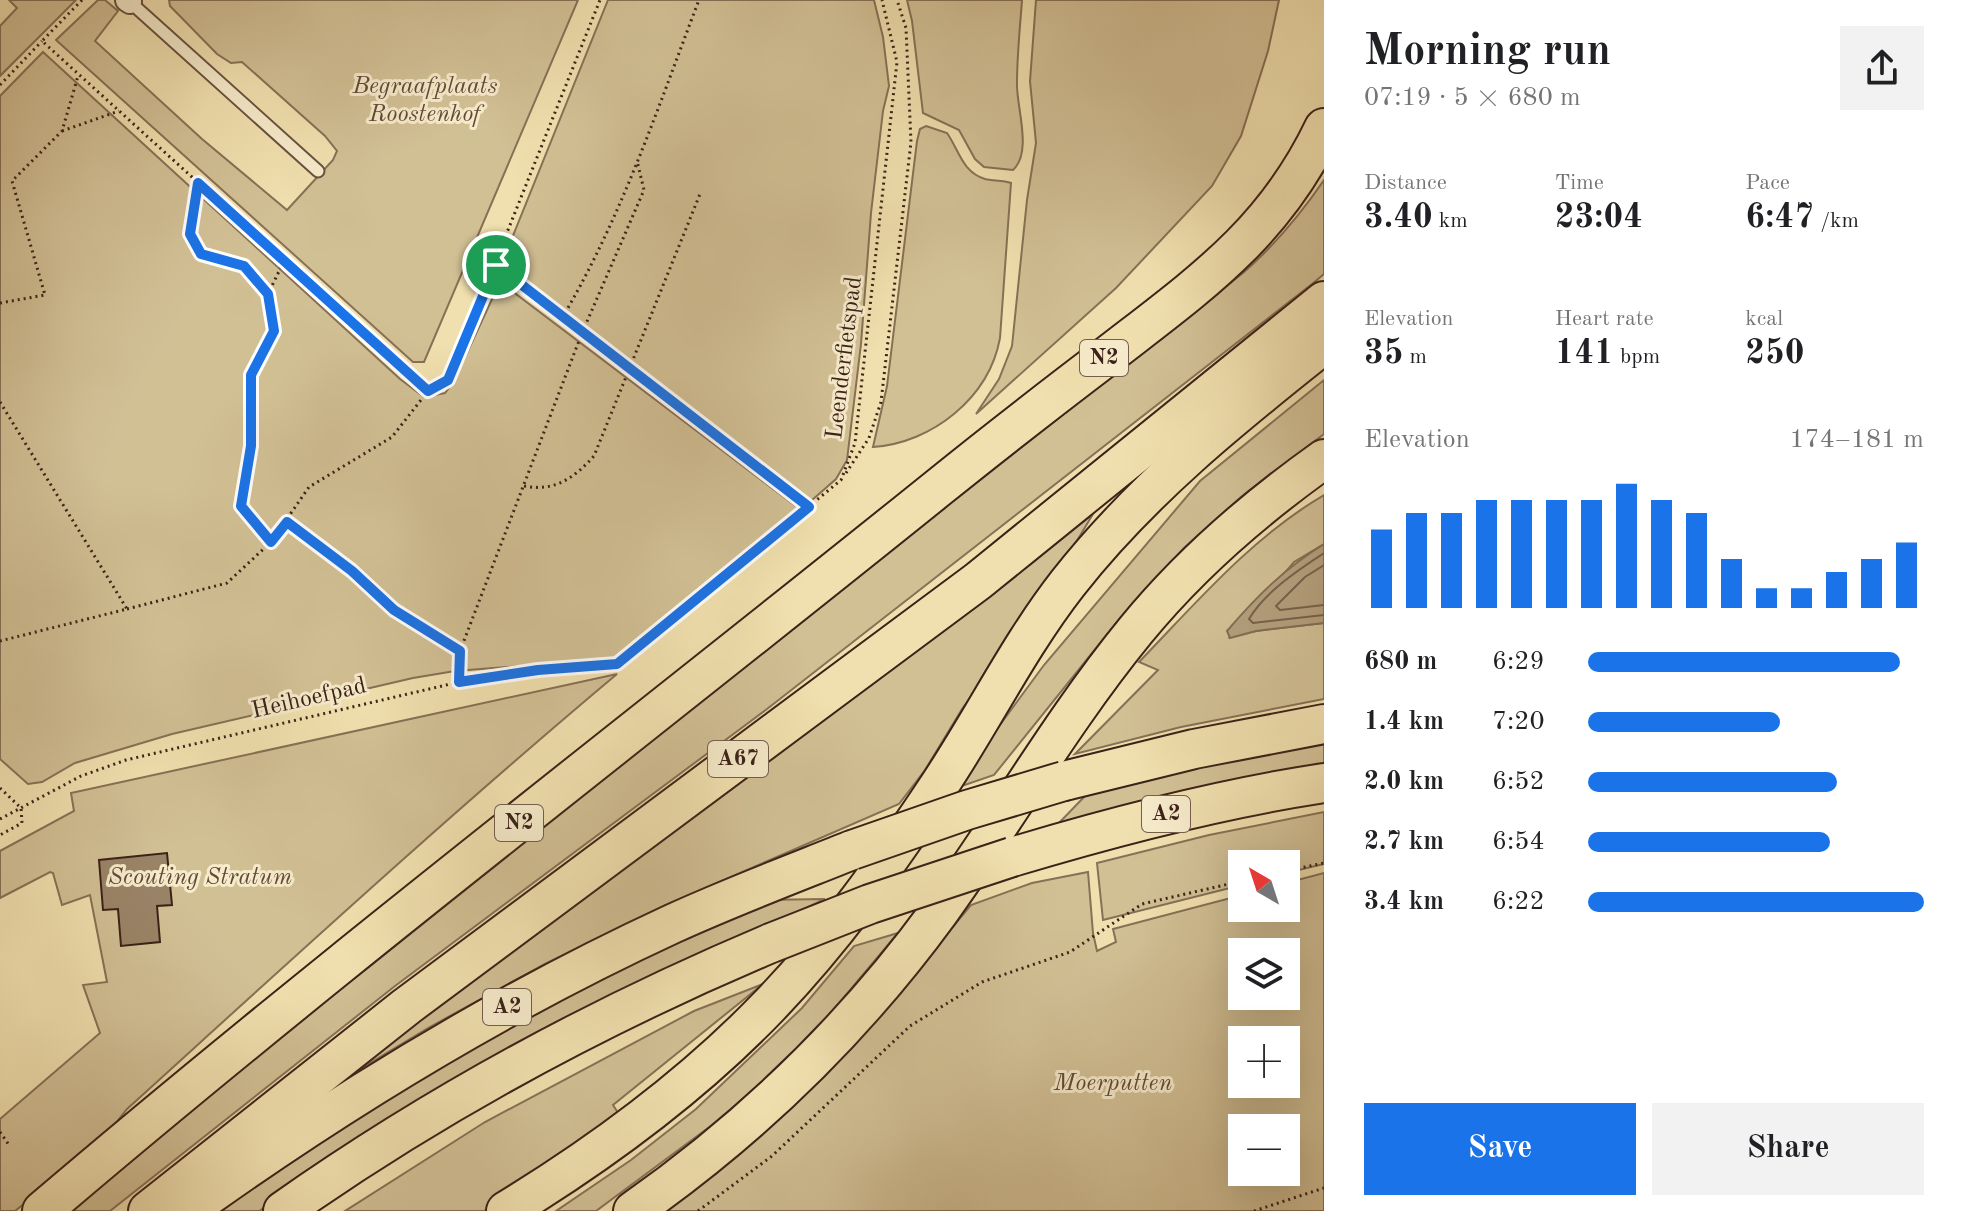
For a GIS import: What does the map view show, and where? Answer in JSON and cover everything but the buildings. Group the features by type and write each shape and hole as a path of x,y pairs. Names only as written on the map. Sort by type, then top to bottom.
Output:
{"highway":[{"name":"N2","path":"42,1211 173,1100 999,439 1209,277 1253,236 1280,201 1324,128"},
{"name":"A67","path":"148,1211 407,1006 978,581 1324,301"},
{"path":"506,1211 619,1138 717,1057 769,1006 882,870 941,784 1026,642 1068,583 1168,474 1232,417 1324,344"},
{"path":"633,1211 727,1138 789,1083 855,1016 939,912 1069,719 1138,627 1233,530 1324,459"},
{"name":"A2","path":"187,1211 337,1108 503,1009 673,923 852,850 967,810 1064,781 1194,749 1324,724"},
{"name":"A2","path":"283,1211 369,1153 480,1087 612,1016 701,972 771,943 870,904 1105,829 1204,805 1324,783"}],"lane":[{"path":"128,1 318,171"}],"path":[{"path":"0,85 82,0"},
{"path":"0,641 227,583 271,542 309,487 392,437 428,391 448,380 600,0"},
{"path":"562,318 584,282 637,161 699,0"},
{"name":"Leenderfietspad","path":"617,664 841,480 855,443 897,62 882,0"},
{"path":"841,480 869,438 881,402 911,142 906,28 897,0"},
{"path":"42,41 428,391"},
{"path":"62,131 78,74"},
{"path":"0,303 45,295 12,181 62,131 119,111"},
{"path":"459,682 460,651 582,333 644,190 637,161"},
{"path":"198,183 190,234 201,254 244,266 268,294 274,331 251,375 251,446 241,506 271,542"},
{"path":"524,486 539,489 575,477 594,456 700,194"},
{"path":"268,294 284,261"},
{"path":"496,265 809,507"},
{"path":"0,402 127,609"},
{"path":"287,522 352,571 394,610 460,651"},
{"name":"Heihoefpad","path":"0,819 81,776 126,760 459,682 538,670 617,664"},
{"path":"0,788 21,808"},
{"name":"Heihoefpad","path":"0,835 22,823 21,808"},
{"path":"1300,868 1324,863"},
{"path":"698,1211 772,1156 910,1026 982,982 1070,952 1142,904 1228,884"},
{"path":"0,1132 9,1145"},
{"path":"1254,1211 1324,1188"}],"green space":[{"path":"9,0 76,0 0,76 0,26 17,8"},
{"name":"Begraafplaats Roostenhof","path":"98,0 105,0 118,11 95,41 202,139 287,210 333,160 337,151 325,136 242,62 231,63 217,54 170,6 169,0 578,0 424,362 413,362 56,40"},
{"path":"608,0 874,0 883,37 889,86 883,111 871,213 861,344 847,460 836,479 811,501 502,263"},
{"path":"907,0 1022,0 1017,93 1023,141 1019,162 1013,170 984,167 975,159 959,130 923,113"},
{"path":"1036,0 1279,0 1268,51 1241,136 1212,186 1116,288 976,414 999,379 1012,346 1036,143 1030,81"},
{"path":"43,52 400,379 424,397 445,393 454,381 500,282 801,510 613,659 455,671 413,678 172,734 75,763 42,782 28,784 0,759 0,96"},
{"path":"926,126 947,133 966,166 977,176 1011,183 1000,338 984,380 954,414 916,437 873,447 887,386 917,141 920,129"},
{"path":"1324,180 1324,274 1312,284 767,709 395,986 110,1211 61,1211 736,668 876,562 1243,273 1266,252"},
{"path":"1324,380 1324,434 1241,497 1184,548 1121,617 994,775 953,789 1044,665 1200,481"},
{"path":"1324,495 1324,544 1294,562 1230,637 1324,623 1324,699 1181,727 1075,754 1158,670 1139,662 1182,617 1272,531"},
{"path":"1093,514 1042,599 962,709 925,770 899,804 666,905 545,964 428,1028 307,1101 1031,564"},
{"name":"Scouting Stratum","path":"617,674 431,834 248,999 127,1109 100,1143 15,1211 0,1211 0,1119 100,1033 83,985 107,982 90,895 62,905 53,873 50,872 0,898 0,851 74,811 71,793"},
{"path":"1324,744 1324,770 1055,827 1087,794 1192,768"},
{"path":"1324,812 1324,864 1300,870 1300,850 1228,850 1228,889 1103,920 1097,863 1209,835"},
{"name":"Moerputten","path":"1088,872 1097,951 1116,942 1113,929 1228,899 1228,922 1300,922 1300,879 1324,873 1324,1211 653,1211 877,1018 971,905 1032,883"},
{"path":"825,899 683,966 464,1079 259,1211 214,1211 447,1056 758,900"},
{"path":"898,933 824,1021 774,1072 712,1125 596,1211 556,1211 631,1160 696,1109 802,1008 854,946"},
{"path":"763,984 613,1105 620,1116 545,1176 484,1211 345,1211 485,1122 694,1011"}],"water":[{"path":"1324,544 1324,623 1256,631 1230,638 1227,631 1260,595"}],"route":[{"path":"198,183 428,391 448,380 496,265 809,507 617,664 538,670 459,682 460,651 394,610 352,571 287,522 271,542 241,506 251,446 251,375 274,331 268,294 244,266 201,254 190,234 198,183"}]}
